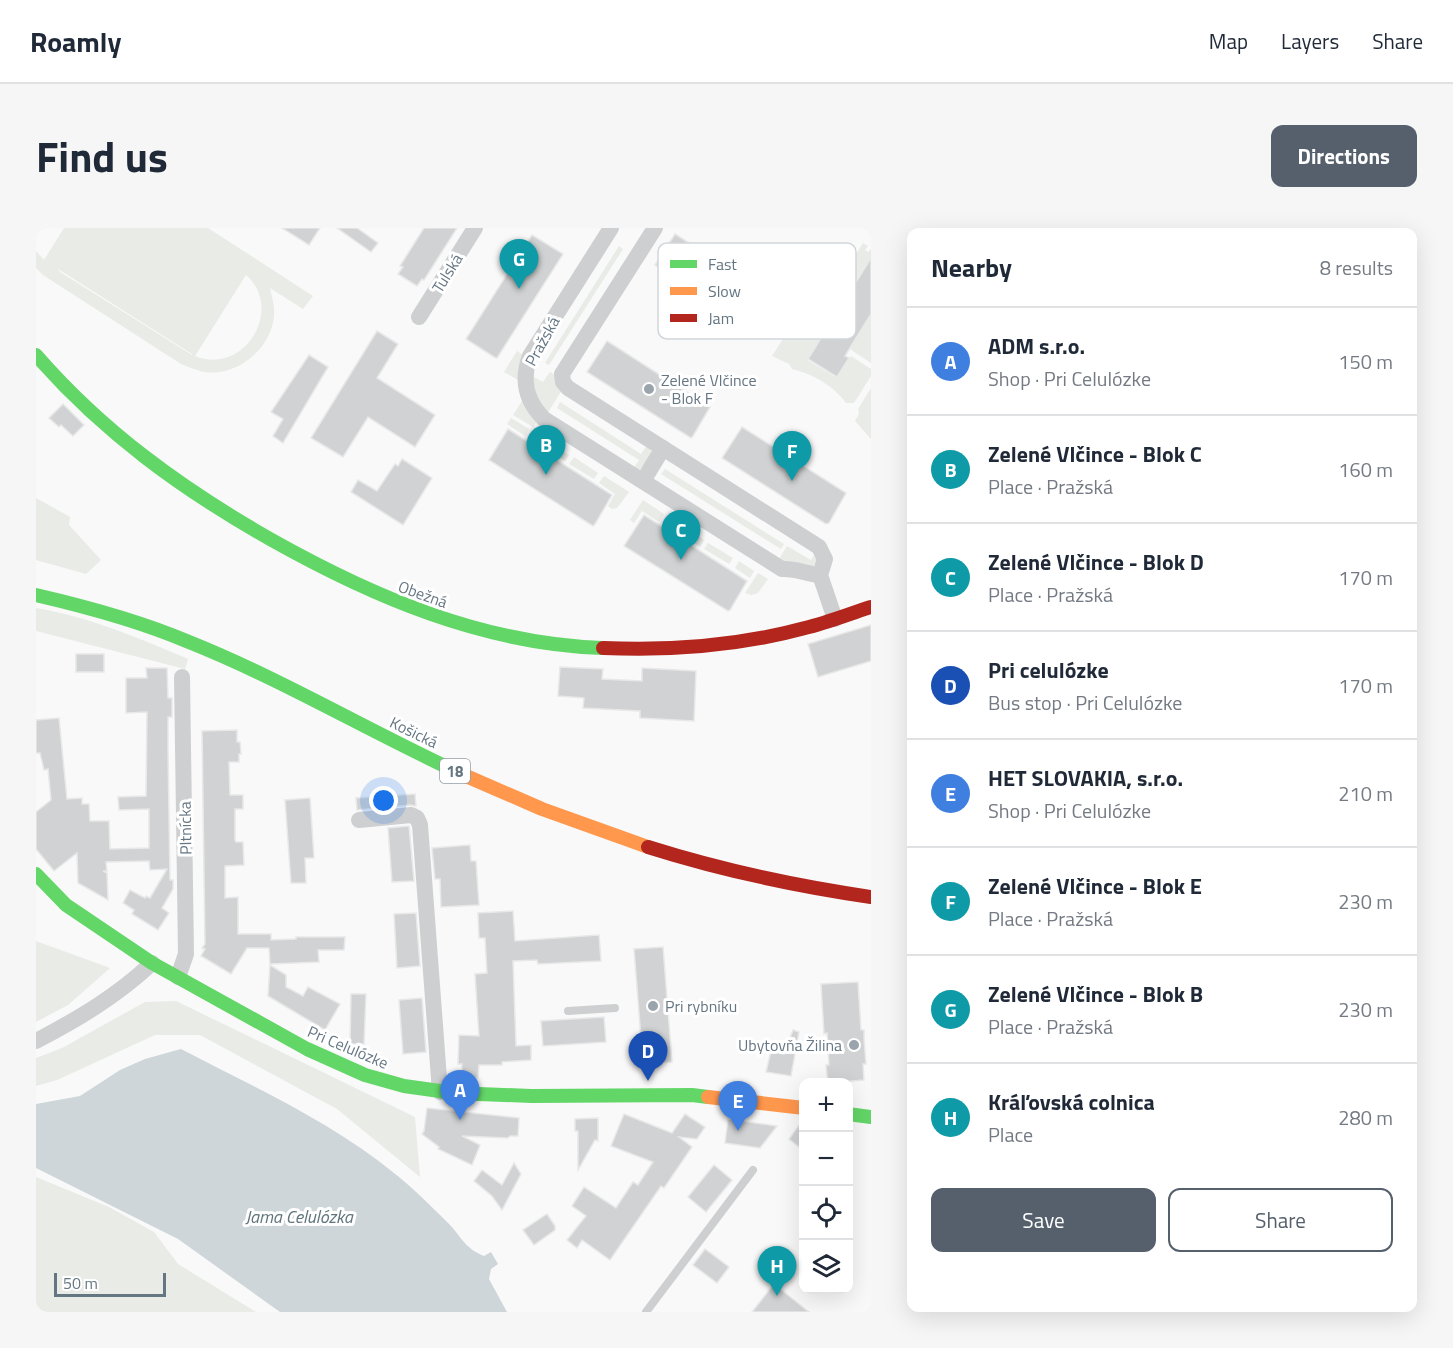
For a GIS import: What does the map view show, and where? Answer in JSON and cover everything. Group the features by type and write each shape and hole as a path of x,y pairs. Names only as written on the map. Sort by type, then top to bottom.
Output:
{"street":[{"name":"Tulská","path":"418,318 475,228"},
{"name":"Pražská","path":"611,228 530,356 526,368 527,386 534,408 544,419 782,569 796,568 820,576"},
{"name":"Pražská","path":"655,228 562,374 563,382 568,388 819,547 825,559 820,576 835,619"},
{"name":"Obežná","path":"36,355 81,405 133,450 196,494 332,573 393,601 462,626 526,641 593,649 683,649 795,631 871,607"},
{"path":"642,481 663,448"},
{"name":"Košická","path":"36,595 133,621 212,651 441,764 521,800 594,828 678,856 753,875 871,897"},
{"name":"Pltnícka","path":"178,977 186,954 182,677"},
{"path":"359,820 411,814 417,818 420,825 440,1092"},
{"name":"Pri Celulózke","path":"36,874 66,905 152,963 307,1049 365,1075 405,1086 440,1092 531,1096 692,1095 799,1107"},
{"path":"36,1041 109,999 152,963"},
{"path":"853,1115 871,1117"}],"lane":[{"path":"568,1011 615,1008"},
{"path":"646,1312 753,1170"}],"shaded area":[{"path":"64,228 208,228 313,296 303,309 270,288 274,316 271,328 259,350 240,365 228,370 204,372 181,364 43,275 36,268 36,251 44,260","holes":["58,269 192,354 192,355 60,272","246,275 257,289 261,305 260,321 254,336 243,348 229,357 213,360 195,356"]},
{"path":"863,243 868,246 865,250 868,252 871,249 871,269 865,266 856,281 856,254"},
{"path":"619,246 623,249 549,365 545,363"},
{"path":"871,315 871,363 850,349"},
{"path":"783,339 820,339 807,360 837,378 851,356 871,369 871,376 854,403 846,403 822,381 792,369 789,364 772,356"},
{"path":"517,351 522,354 537,421 533,427 513,415 522,401 518,380 504,372"},
{"path":"550,372 556,376 562,390 547,414 538,404 532,376 543,382"},
{"path":"871,388 871,439 855,421 859,414 858,409"},
{"path":"560,402 641,454 648,444 651,452 650,458 639,471 633,469 639,460 557,408"},
{"path":"511,418 529,429 525,436 507,424"},
{"path":"534,432 569,455 565,461 530,439"},
{"path":"574,457 598,473 594,479 569,464"},
{"path":"665,469 784,544 781,549 661,474"},
{"path":"604,476 629,492 617,508 612,509 608,506 615,494 599,483"},
{"path":"36,498 70,517 69,525 101,560 86,574 36,560"},
{"path":"643,500 664,514 659,522 642,511 634,523 630,520"},
{"path":"669,518 704,540 700,547 665,524"},
{"path":"708,543 733,558 729,564 704,549"},
{"path":"787,546 811,560 817,551 817,562 812,569 778,561"},
{"path":"739,561 754,571 750,578 735,568"},
{"path":"758,573 768,579 758,593 751,595 745,593"},
{"path":"36,608 114,629 151,643 188,659 185,669 36,631"},
{"path":"36,941 110,968 68,1005 36,1022"},
{"path":"176,1001 415,1117 420,1177 337,1109 200,1035 155,1035 57,1080 36,1086 36,1058 62,1048 145,1002"},
{"path":"36,1177 109,1207 154,1232 178,1264 256,1312 47,1312 36,1309"}],"water":[{"name":"Jama Celulózka","path":"181,1049 318,1121 394,1173 435,1210 472,1249 484,1256 491,1252 498,1264 491,1269 489,1279 507,1312 280,1312 178,1239 36,1168 36,1104 80,1096 120,1070 145,1059"}],"building":[{"path":"282,228 320,228 309,245"},
{"path":"337,228 357,228 378,243 371,252"},
{"path":"424,228 457,228 424,280 422,279 417,286 398,274 403,267 400,266"},
{"path":"675,234 689,243 669,243"},
{"path":"532,235 563,254 497,358 466,339"},
{"path":"871,258 871,314 856,338 856,282"},
{"path":"377,331 398,344 377,378 435,415 415,447 368,417 343,457 311,438"},
{"path":"820,339 856,339 845,356 849,358 837,377 808,359"},
{"name":"Zelené Vlčince - Blok F","path":"607,341 710,407 691,438 587,372"},
{"path":"309,355 328,367 283,443 273,436 283,419 271,412"},
{"path":"63,404 84,425 73,436 49,418"},
{"path":"742,427 846,493 829,523 826,524 722,458"},
{"path":"508,429 612,495 593,526 489,460"},
{"path":"402,459 432,478 403,525 351,492 358,480 377,491 395,464 398,466"},
{"path":"644,515 747,581 730,610 728,611 624,546"},
{"path":"871,625 871,661 818,677 808,644"},
{"path":"76,654 104,654 104,672 76,672"},
{"path":"560,667 603,669 602,679 642,681 642,668 696,671 694,721 640,718 640,711 583,708 584,698 558,696"},
{"path":"146,668 167,668 168,698 172,698 172,717 168,717 168,750 170,880 173,880 173,889 162,908 169,913 158,930 132,914 134,910 123,903 130,890 145,898 146,896 150,898 167,869 150,870 149,861 106,862 107,871 103,871 107,873 108,900 78,883 77,853 54,871 36,849 36,812 51,800 48,769 44,770 40,753 36,753 36,720 59,718 67,799 82,798 82,804 89,804 90,821 109,821 110,849 149,848 149,809 119,810 118,797 146,796 147,712 126,713 126,678 147,678"},
{"path":"237,730 237,742 240,742 241,754 239,754 239,762 229,762 230,795 243,795 243,809 235,809 235,840 243,842 244,865 225,866 225,898 238,897 238,934 271,934 271,940 296,939 296,937 345,937 344,950 318,950 319,962 270,964 269,948 247,948 231,974 201,956 205,949 202,948 205,944 202,731"},
{"path":"415,794 416,806 357,810 356,798"},
{"path":"310,798 314,858 305,858 306,883 291,883 285,800"},
{"path":"409,826 414,881 392,882 388,828"},
{"path":"470,845 471,861 476,861 479,905 441,907 440,879 435,879 432,848"},
{"path":"513,911 515,941 599,935 601,961 538,964 537,960 513,961 516,1046 531,1045 531,1060 502,1062 502,1065 479,1065 478,1078 462,1078 462,1064 458,1064 459,1035 479,1036 475,974 487,973 485,938 479,938 478,913"},
{"path":"416,913 420,966 397,968 394,914"},
{"name":"Pri rybníku","path":"663,947 672,1062 643,1064 634,949"},
{"path":"270,965 286,975 286,987 303,996 308,987 340,1004 325,1030 268,996"},
{"path":"858,982 861,1030 864,1030 866,1064 863,1064 864,1080 827,1078 827,1033 824,1034 821,984"},
{"path":"351,994 366,994 364,1044 350,1044"},
{"path":"422,998 426,1052 403,1054 399,1000"},
{"path":"604,1017 606,1042 543,1046 541,1021"},
{"path":"793,1030 799,1032 791,1076 766,1072 771,1051 784,1054"},
{"path":"427,1108 519,1118 518,1136 508,1138 462,1136 480,1145 472,1165 438,1149 439,1147 422,1134"},
{"path":"624,1114 672,1133 685,1114 705,1127 697,1139 679,1137 692,1147 664,1188 661,1186 610,1260 582,1240 577,1248 567,1240 586,1216 572,1206 584,1187 616,1208 633,1182 638,1185 653,1162 611,1146"},
{"path":"598,1118 598,1141 595,1140 578,1170 578,1131 575,1131 575,1119"},
{"path":"728,1119 777,1126 760,1148 725,1143"},
{"path":"799,1125 799,1147 789,1139"},
{"path":"514,1163 521,1174 502,1210 492,1196 474,1181 482,1170 502,1185"},
{"path":"714,1165 732,1180 706,1212 688,1197"},
{"path":"547,1214 555,1230 534,1245 523,1230"},
{"path":"705,1249 729,1267 717,1283 693,1265"},
{"path":"774,1284 809,1312 752,1312"}],"traffic: fast":[{"path":"36,355 88,409 145,457 237,520 309,560 389,598 472,627 558,645 603,648"},
{"path":"36,595 114,615 189,642 259,673 466,776"},
{"path":"36,874 66,905 152,963 307,1049 365,1075 404,1086 454,1093 708,1097"},
{"path":"853,1115 871,1117"}],"traffic: slow":[{"path":"466,776 542,809 648,847"},
{"path":"708,1097 799,1107"}],"traffic: jam":[{"path":"603,648 654,649 730,643 813,626 871,607"},
{"path":"648,847 758,876 871,897"}],"place":[{"name":"Zelené Vlčince - Blok B","path":"519,289"},
{"name":"Zelené Vlčince - Blok F","path":"649,389"},
{"name":"Zelené Vlčince - Blok C","path":"546,475"},
{"name":"Zelené Vlčince - Blok E","path":"792,481"},
{"name":"Zelené Vlčince - Blok D","path":"681,560"},
{"name":"Pri rybníku","path":"653,1006"},
{"name":"Ubytovňa Žilina","path":"854,1045"},
{"name":"Pri celulózke","path":"648,1081"},
{"name":"ADM s.r.o.","path":"460,1120"},
{"name":"HET SLOVAKIA, s.r.o.","path":"738,1131"},
{"name":"Kráľovská colnica","path":"777,1296"}]}
